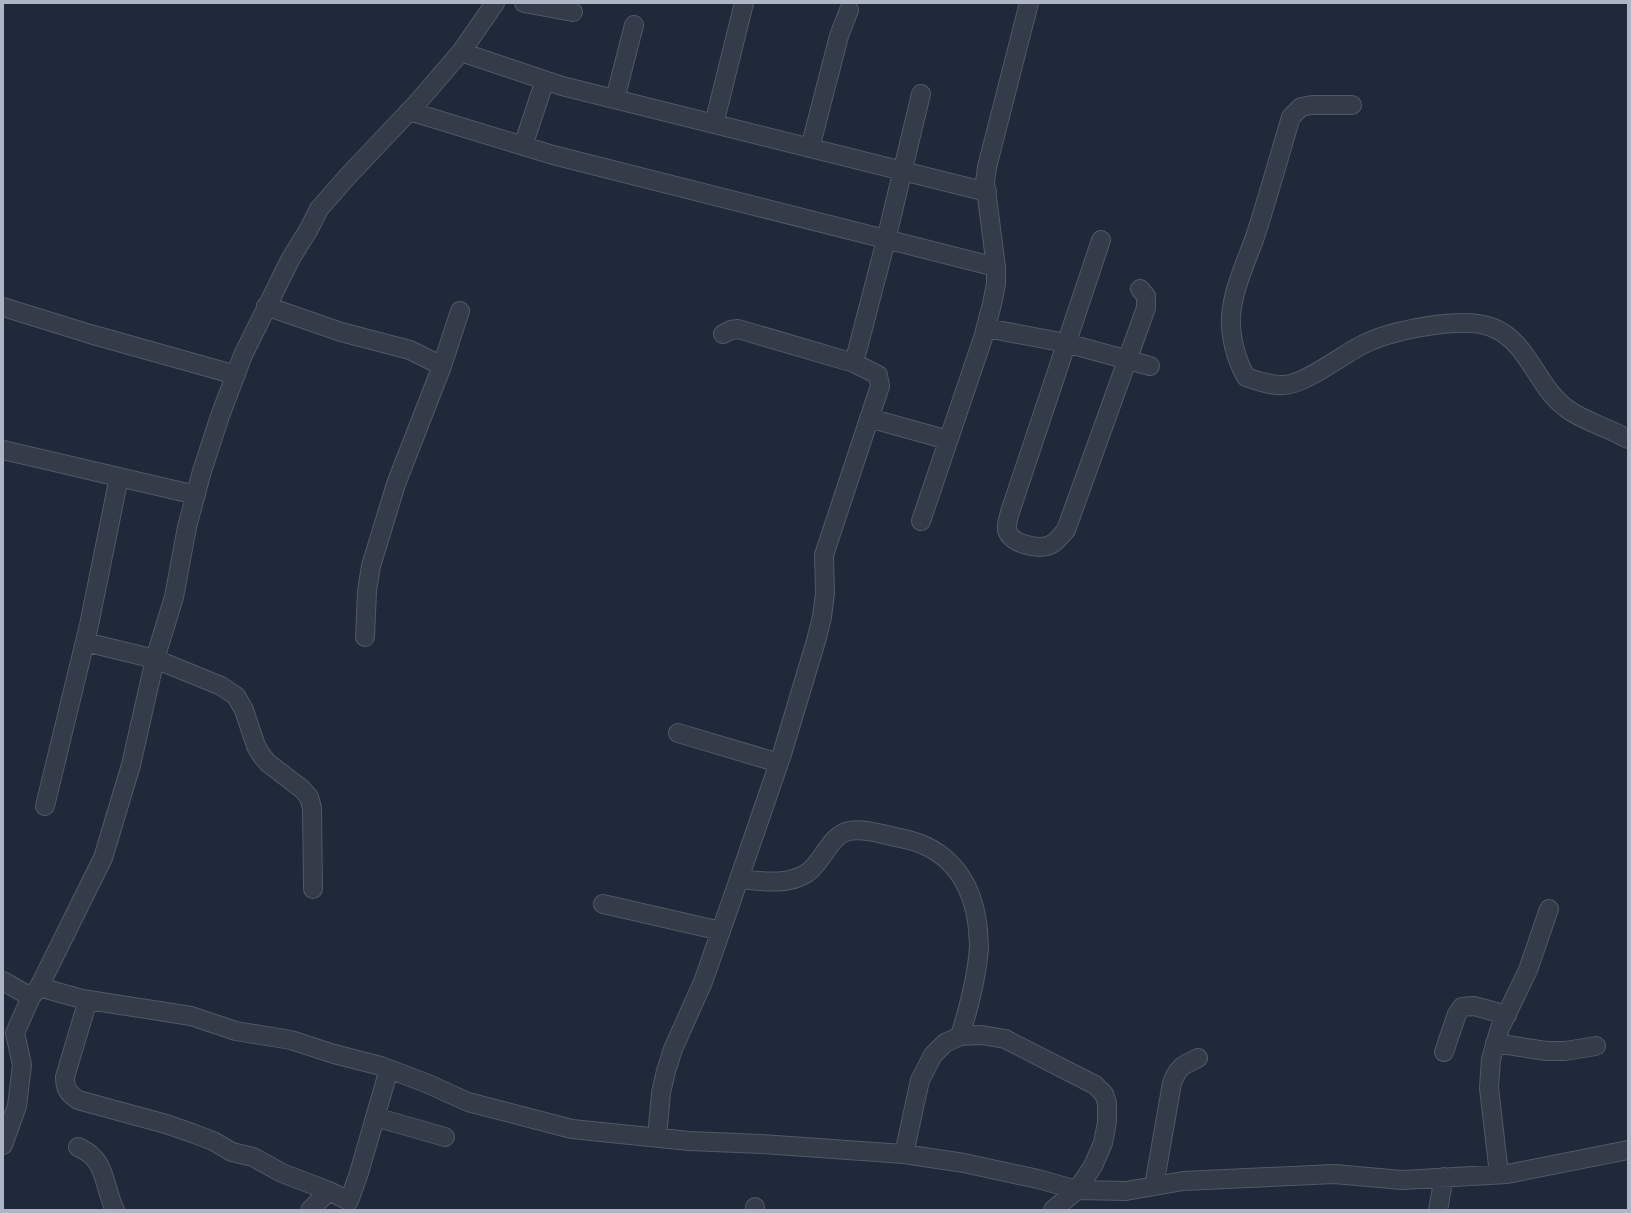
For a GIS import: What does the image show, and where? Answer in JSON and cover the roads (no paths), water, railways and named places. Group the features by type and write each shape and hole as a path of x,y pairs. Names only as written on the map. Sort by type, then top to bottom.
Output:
{"street":[{"path":"3,1145 17,1106 22,1065 9,1037 35,992 103,858 131,765 155,659 174,597 187,528 196,495 218,422 236,375 266,306 319,209 461,52 495,3"},
{"path":"524,3 573,12"},
{"path":"714,124 744,3"},
{"path":"921,521 986,328 996,284 996,267 986,182 987,167 991,145 1029,3"},
{"path":"810,148 839,36 849,10"},
{"path":"614,99 634,25"},
{"path":"461,52 545,80 614,99 987,192"},
{"path":"523,146 545,80"},
{"path":"854,363 886,240 921,94"},
{"path":"1352,105 1312,105 1301,107 1291,117 1235,296 1231,316 1233,337 1240,367 1246,377 1259,382 1285,385 1299,382 1365,343 1393,334 1437,325 1477,322 1492,327 1505,334 1521,350 1547,390 1566,408 1628,439"},
{"path":"409,111 553,155 996,267"},
{"path":"1100,240 1010,512 1006,528 1009,534 1018,541 1037,548 1050,545 1066,530 1146,308 1146,296 1140,290"},
{"path":"266,306 341,332 410,350 442,366"},
{"path":"3,307 90,334 236,375"},
{"path":"365,636 367,591 371,566 396,484 442,366 460,311"},
{"path":"986,328 1066,343 1150,366"},
{"path":"657,1138 661,1093 673,1049 703,982 721,931 779,763 816,641 822,617 825,593 824,555 880,386 878,375 854,363 738,329 731,330 723,334"},
{"path":"869,418 948,440"},
{"path":"3,450 196,495"},
{"path":"45,806 85,642 119,477"},
{"path":"85,642 155,659 221,686 236,696 244,710 256,746 262,756 268,763 302,789 309,797 312,808 313,889"},
{"path":"678,733 779,763"},
{"path":"739,879 776,882 790,880 807,873 819,862 840,835 848,831 860,830 906,839 926,845 947,860 957,870 968,888 976,918 979,946 969,1007 960,1036"},
{"path":"603,904 721,931"},
{"path":"1499,1174 1489,1088 1491,1059 1495,1043 1507,1014 1528,970 1549,909"},
{"path":"3,981 35,992 191,1016 236,1031 291,1040 334,1054 389,1069 426,1083 468,1102 572,1129 657,1138 904,1154 964,1163 1038,1179 1077,1190 1126,1191 1183,1181 1334,1174 1402,1180 1499,1174 1628,1150"},
{"path":"88,1000 65,1077 65,1086 68,1093 78,1100 166,1124 213,1141 232,1152 253,1157 282,1173 329,1191 349,1205 389,1069"},
{"path":"1444,1052 1457,1014 1462,1008 1474,1006 1507,1014"},
{"path":"904,1154 920,1080 933,1055 945,1043 960,1036 982,1035 1005,1039 1089,1082 1104,1094 1107,1103 1107,1122 1103,1143 1093,1166 1077,1190 1053,1210"},
{"path":"1495,1043 1546,1051 1565,1051 1596,1046"},
{"path":"1154,1186 1172,1082 1177,1071 1184,1065 1198,1058"},
{"path":"375,1116 445,1137"},
{"path":"78,1147 91,1155 98,1163 110,1200 115,1210"},
{"path":"1438,1210 1444,1177"},
{"path":"310,1210 329,1191"}]}
